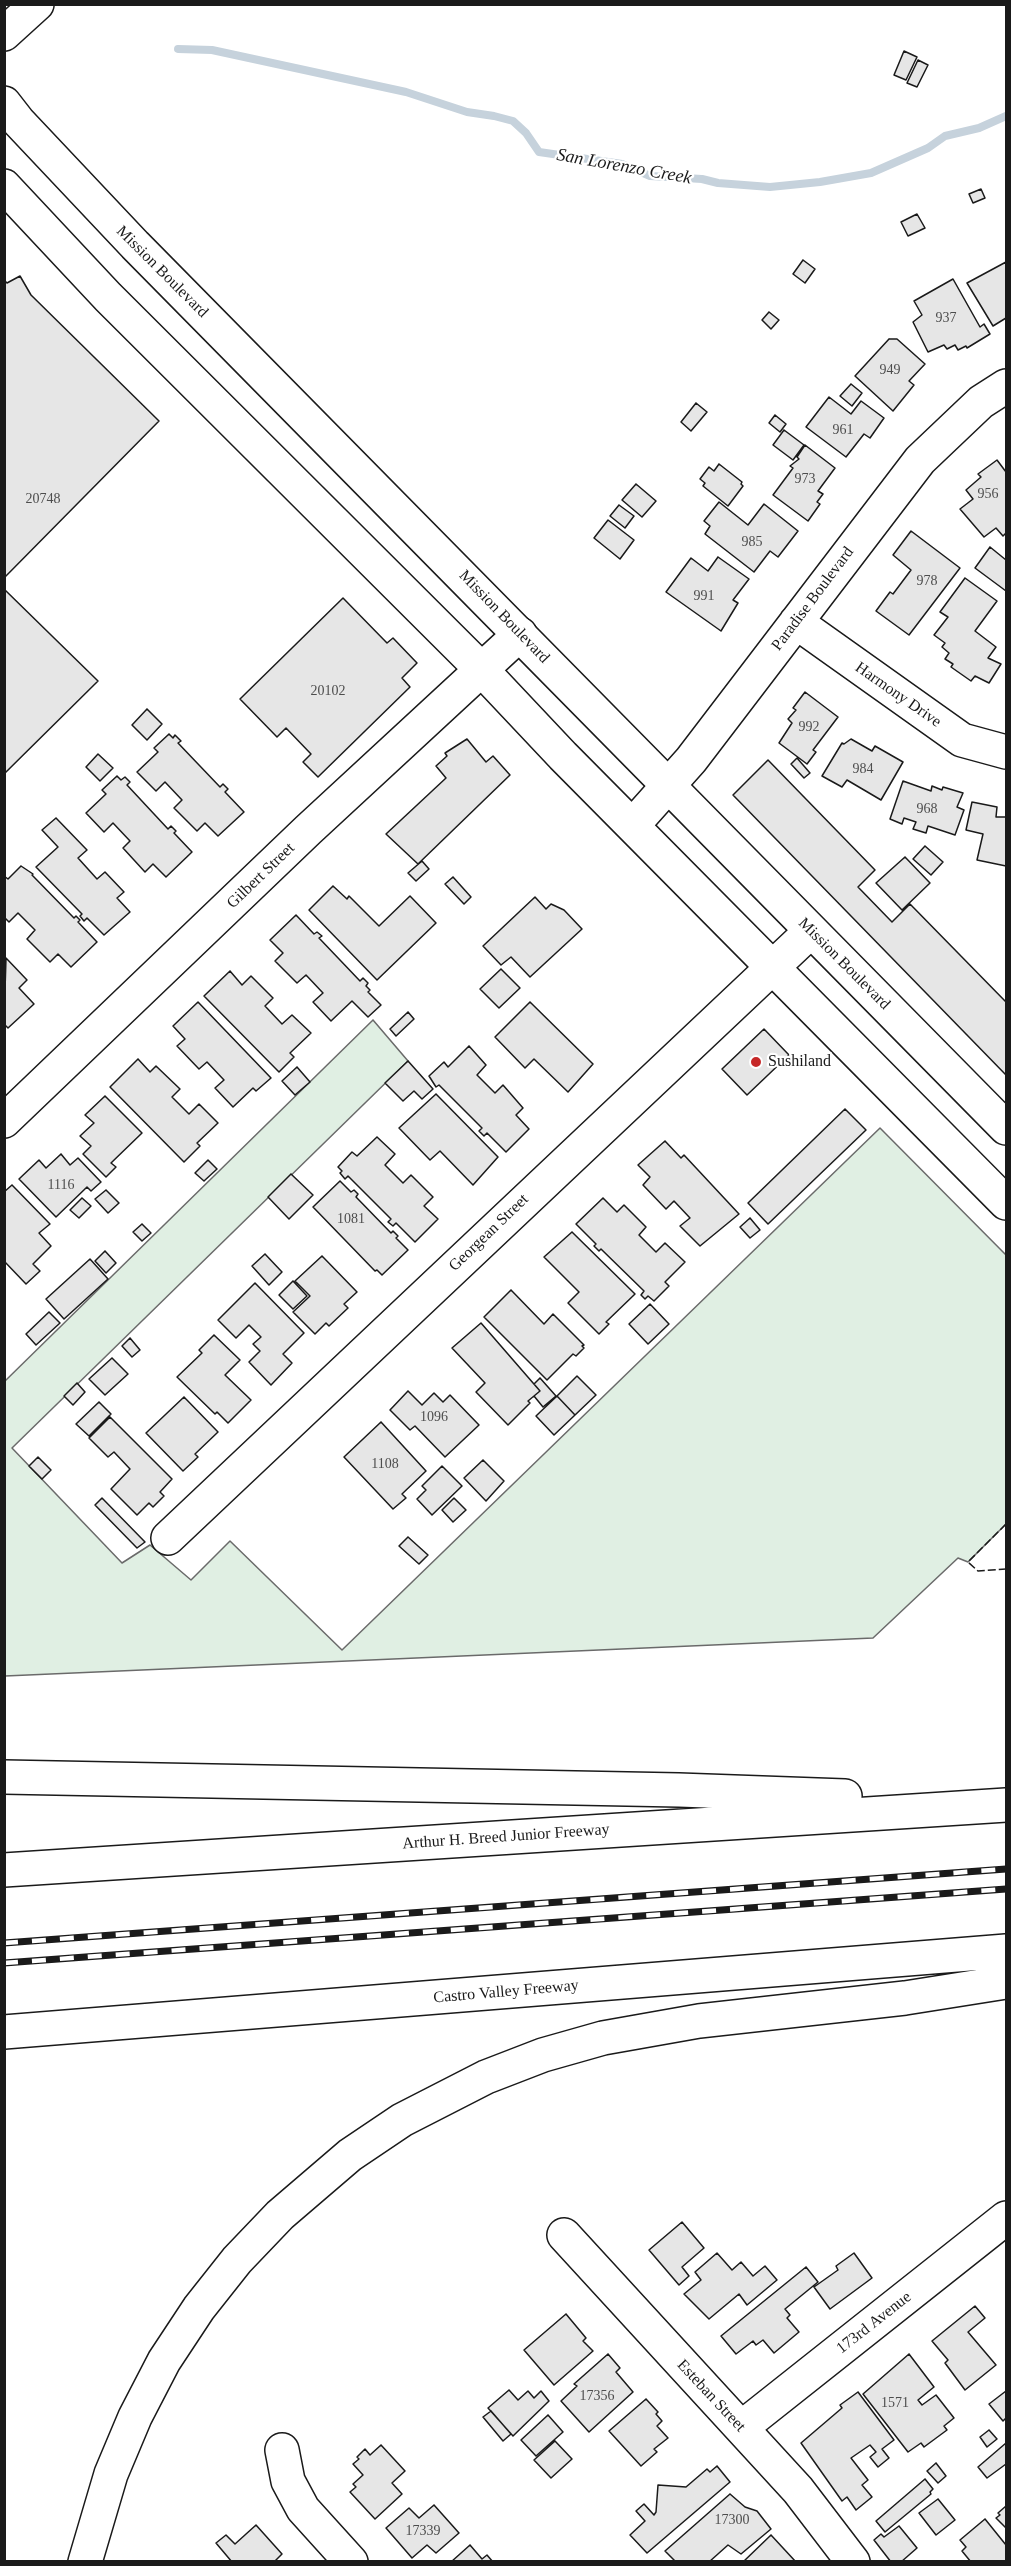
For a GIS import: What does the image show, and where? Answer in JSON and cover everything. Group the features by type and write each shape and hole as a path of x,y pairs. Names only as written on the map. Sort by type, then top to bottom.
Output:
{"main road":[{"path":"4,34 36,4"},
{"name":"Mission Boulevard","path":"4,103 18,121 135,245 1006,1128"},
{"path":"9,196 481,669 563,756 1006,1203"},
{"name":"Paradise Boulevard","path":"633,825 669,786 920,460 981,402 1006,386"},
{"name":"Harmony Drive","path":"796,622 962,740 1006,752"},
{"name":"Gilbert Street","path":"4,1121 308,830 520,634"},
{"name":"Georgean Street","path":"168,1538 811,931"},
{"path":"4,1756 205,1776 323,1784"},
{"path":"4,1777 679,1790 1006,1803"},
{"name":"Arthur H. Breed Junior Freeway","path":"4,1870 1006,1803"},
{"name":"Castro Valley Freeway","path":"12,2032 1006,1951"},
{"path":"85,2562 101,2504 122,2445 164,2361 199,2308 237,2260 280,2215 342,2161 402,2120 486,2077 543,2055 603,2038 699,2021 905,1998 1006,1982"},
{"name":"173rd Avenue","path":"741,2428 1006,2218"},
{"name":"Esteban Street","path":"564,2235 798,2490 853,2562"},
{"path":"282,2450 288,2481 303,2509 351,2562"}],"green space":[{"path":"373,1020 408,1061 12,1448 122,1563 150,1545 191,1580 230,1541 342,1650 880,1128 1006,1255 1006,1524 968,1562 958,1558 873,1638 5,1676 5,1381"}],"building":[{"path":"904,51 917,57 906,80 894,75"},
{"path":"918,60 928,65 917,87 907,83"},
{"path":"981,189 985,198 973,203 969,194"},
{"path":"917,214 925,228 908,236 901,222"},
{"path":"803,260 815,269 805,283 793,274"},
{"path":"1006,262 1006,318 993,326 967,283"},
{"path":"20,276 31,295 159,421 4,578 4,280 7,283"},
{"path":"953,279 980,327 984,324 990,334 967,348 966,346 958,350 955,345 947,349 944,345 928,352 913,322 922,315 914,301"},
{"path":"769,312 779,320 771,329 762,320"},
{"path":"889,339 897,339 925,364 909,381 914,385 893,411 855,376"},
{"path":"851,384 862,393 852,406 840,396"},
{"path":"829,397 851,414 861,401 884,418 870,438 864,434 846,457 806,427"},
{"path":"696,403 707,412 691,431 681,422"},
{"path":"775,415 786,424 780,432 769,423"},
{"path":"784,430 804,445 793,460 773,445"},
{"path":"805,445 835,468 818,491 823,494 817,502 820,504 808,521 773,495 793,468 790,466 799,459 797,457"},
{"path":"997,460 1006,472 1006,533 1003,536 996,528 984,537 960,509 973,499 966,490 981,477 978,474"},
{"path":"719,464 742,482 743,486 728,506 703,486 705,483 700,479 709,467 714,471"},
{"path":"636,484 656,501 642,517 622,500"},
{"path":"719,502 748,525 764,504 798,531 778,557 770,551 754,572 705,534 710,526 704,521"},
{"path":"619,505 634,516 625,528 610,516"},
{"path":"608,520 634,540 620,559 594,538"},
{"path":"911,531 960,568 909,635 876,611 890,592 893,594 911,570 893,555"},
{"path":"990,547 1006,560 1006,591 975,568"},
{"path":"718,557 749,579 733,600 738,603 721,631 666,592 691,558 708,571"},
{"path":"965,578 997,601 975,631 996,647 988,658 1001,664 989,683 975,676 971,681 951,667 953,664 945,659 949,653 942,647 945,643 934,635 948,617 940,612"},
{"path":"4,589 98,681 4,774"},
{"path":"343,598 387,643 393,638 417,663 402,678 410,687 318,777 303,762 311,754 286,728 277,737 240,699"},
{"path":"805,692 838,717 813,750 816,752 807,764 779,743 792,723 788,719 796,710 793,708"},
{"path":"147,709 162,724 147,740 132,725"},
{"path":"169,734 173,738 175,735 181,741 178,743 220,787 223,784 228,789 225,792 244,812 218,836 205,823 197,831 174,808 182,800 165,782 156,791 137,772 158,752 154,748"},
{"path":"467,739 486,762 493,756 510,775 418,864 386,834 446,778 436,766 447,756 445,753"},
{"path":"851,739 872,751 875,746 903,762 881,800 847,780 842,787 822,776 842,743"},
{"path":"98,754 113,768 100,781 86,767"},
{"path":"797,758 810,773 804,778 791,764"},
{"path":"768,760 875,870 858,887 892,922 910,904 1006,1002 1006,1075 733,795"},
{"path":"117,776 121,780 125,777 130,782 127,785 168,829 171,826 176,831 174,833 192,852 166,877 153,864 145,872 123,848 130,841 113,823 104,832 86,813 106,794 102,790"},
{"path":"903,781 931,791 932,786 963,793 957,807 964,810 955,835 928,826 926,833 913,829 916,822 904,818 902,824 890,819"},
{"path":"972,802 997,807 996,817 1006,817 1006,866 977,860 983,834 966,830"},
{"path":"56,818 87,850 78,858 97,879 105,872 124,892 117,898 130,912 104,935 87,918 84,921 80,916 82,914 36,867 58,847 42,830"},
{"path":"925,846 943,862 931,875 913,859"},
{"path":"905,857 930,883 902,910 876,883"},
{"path":"422,861 429,869 416,881 408,873"},
{"path":"21,866 33,874 74,918 76,916 80,920 78,922 97,942 71,967 58,954 50,962 27,939 35,930 18,913 9,922 4,917 4,876 8,879"},
{"path":"453,877 471,897 464,904 445,884"},
{"path":"333,886 347,899 349,896 379,926 410,896 436,923 377,980 309,910"},
{"path":"535,897 546,909 551,904 564,910 582,929 530,977 511,957 501,965 483,946"},
{"path":"296,915 314,934 317,932 322,936 319,938 360,981 363,978 368,983 366,986 370,990 368,992 381,1005 368,1017 352,1001 331,1021 313,1002 323,993 306,975 297,983 275,961 283,953 270,940"},
{"path":"6,958 27,980 19,988 34,1004 8,1028 4,1024"},
{"path":"501,969 520,988 499,1008 480,989"},
{"path":"230,971 242,985 251,976 273,998 265,1006 282,1024 292,1015 311,1033 290,1053 294,1057 279,1072 204,996"},
{"path":"198,1002 271,1078 256,1091 253,1088 233,1107 215,1088 224,1080 207,1062 199,1069 177,1046 185,1039 173,1026"},
{"path":"530,1002 593,1064 568,1092 534,1059 525,1068 495,1037"},
{"path":"408,1012 414,1019 396,1036 390,1029"},
{"name":"Sushiland","path":"764,1029 789,1055 747,1095 722,1069"},
{"path":"469,1046 486,1065 477,1075 495,1093 503,1085 523,1108 516,1115 529,1129 506,1152 487,1133 484,1136 479,1131 482,1128 439,1085 436,1087 429,1076 444,1062 448,1067"},
{"path":"138,1059 150,1072 156,1066 180,1089 172,1097 189,1114 199,1104 218,1123 197,1143 200,1146 184,1162 110,1087"},
{"path":"408,1061 433,1089 422,1099 414,1091 403,1101 385,1083"},
{"path":"297,1067 310,1082 295,1095 282,1081"},
{"path":"436,1094 498,1157 473,1185 440,1151 430,1160 399,1128"},
{"path":"105,1096 142,1133 111,1163 116,1167 106,1177 83,1154 91,1146 80,1136 94,1123 85,1115"},
{"path":"845,1109 866,1130 768,1224 748,1203"},
{"path":"377,1137 395,1154 385,1165 403,1183 411,1175 433,1197 424,1206 438,1219 415,1242 396,1223 393,1226 388,1222 391,1219 348,1176 345,1179 340,1173 342,1171 338,1167 352,1152 357,1156"},
{"path":"665,1141 681,1158 684,1155 739,1214 700,1246 680,1226 690,1218 674,1201 666,1209 643,1185 650,1177 638,1165"},
{"path":"61,1154 70,1165 78,1158 101,1182 91,1191 87,1187 56,1217 19,1179 39,1160 46,1168"},
{"path":"208,1160 217,1169 204,1181 195,1173"},
{"path":"291,1174 313,1195 289,1219 268,1197"},
{"path":"340,1181 351,1192 354,1190 358,1194 356,1197 391,1233 393,1231 398,1236 396,1238 408,1250 382,1275 377,1270 375,1271 313,1207"},
{"path":"12,1185 50,1224 39,1233 51,1246 33,1264 40,1271 26,1284 4,1261 4,1192"},
{"path":"106,1190 119,1203 108,1213 95,1199"},
{"path":"82,1198 91,1206 79,1218 70,1210"},
{"path":"603,1198 617,1212 624,1205 646,1227 639,1235 656,1252 665,1243 685,1262 665,1282 669,1286 654,1301 648,1296 645,1299 641,1295 644,1291 601,1249 599,1251 594,1246 596,1244 576,1224"},
{"path":"750,1218 760,1230 750,1238 740,1227"},
{"path":"142,1224 151,1233 142,1241 133,1232"},
{"path":"572,1232 635,1294 606,1322 609,1324 599,1334 568,1303 579,1292 544,1257"},
{"path":"105,1251 116,1263 106,1273 95,1261"},
{"path":"265,1254 282,1272 269,1285 252,1266"},
{"path":"322,1256 357,1292 344,1304 348,1308 329,1326 326,1323 315,1334 293,1312 310,1296 295,1281"},
{"path":"90,1259 108,1279 64,1319 46,1299"},
{"path":"293,1281 307,1296 293,1309 279,1295"},
{"path":"255,1283 304,1333 283,1354 292,1363 271,1385 249,1362 260,1351 253,1344 261,1337 249,1325 236,1338 218,1320"},
{"path":"511,1290 544,1324 553,1314 584,1345 576,1356 573,1354 547,1380 484,1317"},
{"path":"650,1304 669,1324 648,1344 629,1324"},
{"path":"49,1312 60,1323 36,1345 26,1334"},
{"path":"481,1323 540,1391 528,1401 530,1403 508,1425 476,1392 485,1383 452,1348"},
{"path":"214,1335 240,1360 225,1375 251,1400 228,1423 217,1412 215,1414 177,1377 202,1353 199,1350"},
{"path":"130,1338 140,1350 132,1357 122,1346"},
{"path":"112,1358 128,1374 105,1395 89,1379"},
{"path":"577,1376 596,1395 575,1415 557,1396"},
{"path":"540,1378 556,1396 543,1407 534,1396 540,1391 534,1384"},
{"path":"77,1383 85,1392 73,1405 64,1396"},
{"path":"408,1391 422,1405 434,1393 443,1402 450,1395 479,1425 445,1457 415,1426 410,1430 390,1410"},
{"path":"557,1396 575,1415 554,1435 536,1416"},
{"path":"184,1397 218,1432 195,1454 198,1457 183,1471 146,1433"},
{"path":"99,1402 111,1414 89,1436 76,1424"},
{"path":"110,1417 172,1479 160,1492 164,1496 153,1507 149,1503 137,1515 111,1489 130,1469 114,1452 108,1457 89,1438"},
{"path":"381,1422 426,1471 402,1494 406,1498 393,1509 344,1457"},
{"path":"38,1457 51,1470 42,1479 29,1466"},
{"path":"483,1460 504,1481 486,1501 464,1478"},
{"path":"442,1466 462,1486 432,1515 417,1499 426,1490 422,1486"},
{"path":"102,1498 145,1542 137,1548 95,1505"},
{"path":"454,1498 466,1510 453,1522 442,1510"},
{"path":"408,1537 428,1555 419,1564 399,1546"},
{"path":"682,2222 704,2248 682,2267 689,2276 679,2285 649,2250"},
{"path":"717,2253 732,2270 741,2262 753,2276 765,2266 777,2280 747,2305 739,2294 709,2319 684,2294 701,2280 695,2272"},
{"path":"854,2253 872,2278 830,2309 814,2287 838,2270 836,2266"},
{"path":"806,2267 818,2282 785,2309 790,2315 787,2318 799,2332 774,2353 763,2340 756,2345 753,2341 736,2354 721,2336"},
{"path":"975,2306 985,2318 968,2332 996,2365 965,2390 945,2363 948,2360 932,2341"},
{"path":"566,2314 586,2338 583,2341 593,2351 554,2385 524,2350"},
{"path":"608,2354 620,2368 616,2372 633,2392 589,2432 561,2401 577,2386 574,2384"},
{"path":"909,2354 934,2387 918,2400 922,2405 936,2395 954,2418 944,2426 947,2430 924,2447 921,2443 908,2452 863,2394"},
{"path":"509,2390 518,2400 528,2391 534,2398 541,2391 549,2401 513,2436 488,2408"},
{"path":"1006,2391 1006,2418 1003,2421 989,2404"},
{"path":"858,2392 894,2440 882,2449 889,2458 878,2467 870,2457 876,2452 870,2445 851,2458 868,2480 862,2485 872,2497 856,2510 847,2497 842,2501 801,2443 842,2408 840,2405"},
{"path":"646,2399 658,2412 656,2414 662,2421 657,2426 668,2438 654,2449 657,2452 641,2466 609,2431"},
{"path":"491,2411 511,2434 503,2441 483,2417"},
{"path":"548,2415 563,2432 536,2456 521,2440"},
{"path":"989,2430 997,2439 987,2447 980,2437"},
{"path":"555,2441 572,2459 551,2478 534,2460"},
{"path":"1006,2443 1006,2464 987,2478 978,2467"},
{"path":"381,2445 405,2471 392,2483 402,2494 375,2519 350,2492 356,2487 353,2484 363,2475 353,2464 359,2459 357,2457 365,2449 370,2455"},
{"path":"936,2463 946,2476 938,2483 927,2471"},
{"path":"717,2466 730,2482 647,2553 630,2535 645,2521 636,2511 644,2504 654,2515 658,2485 686,2487 707,2469 710,2472"},
{"path":"925,2479 933,2489 931,2494 885,2532 876,2521"},
{"path":"730,2494 745,2507 757,2511 771,2529 741,2554 728,2545 709,2562 676,2562 665,2551"},
{"path":"938,2499 955,2520 936,2535 919,2513"},
{"path":"434,2505 459,2533 436,2553 427,2545 412,2558 386,2528 409,2508 419,2518"},
{"path":"1006,2506 1006,2528 996,2518"},
{"path":"985,2519 1006,2545 1006,2562 971,2562 962,2551 966,2547 960,2540"},
{"path":"256,2525 282,2554 274,2562 232,2562 216,2543 226,2535 235,2544"},
{"path":"899,2526 917,2548 901,2562 891,2562 874,2540 881,2534 884,2537"},
{"path":"771,2535 796,2562 743,2562"},
{"path":"470,2545 482,2559 487,2555 493,2562 451,2562"}],"waterway":[{"name":"San Lorenzo Creek","path":"178,49 212,50 406,92 467,112 513,121 526,133 539,152 622,164 650,176 702,179 718,183 770,187 820,182 871,173 928,148 945,136 979,128 1006,116"}],"railway":[{"path":"4,1943 1006,1869"},
{"path":"4,1963 1006,1889"}],"fence":[{"path":"1006,1524 968,1562 978,1571 1006,1569"}],"place":[{"name":"Sushiland","path":"756,1062"}]}
